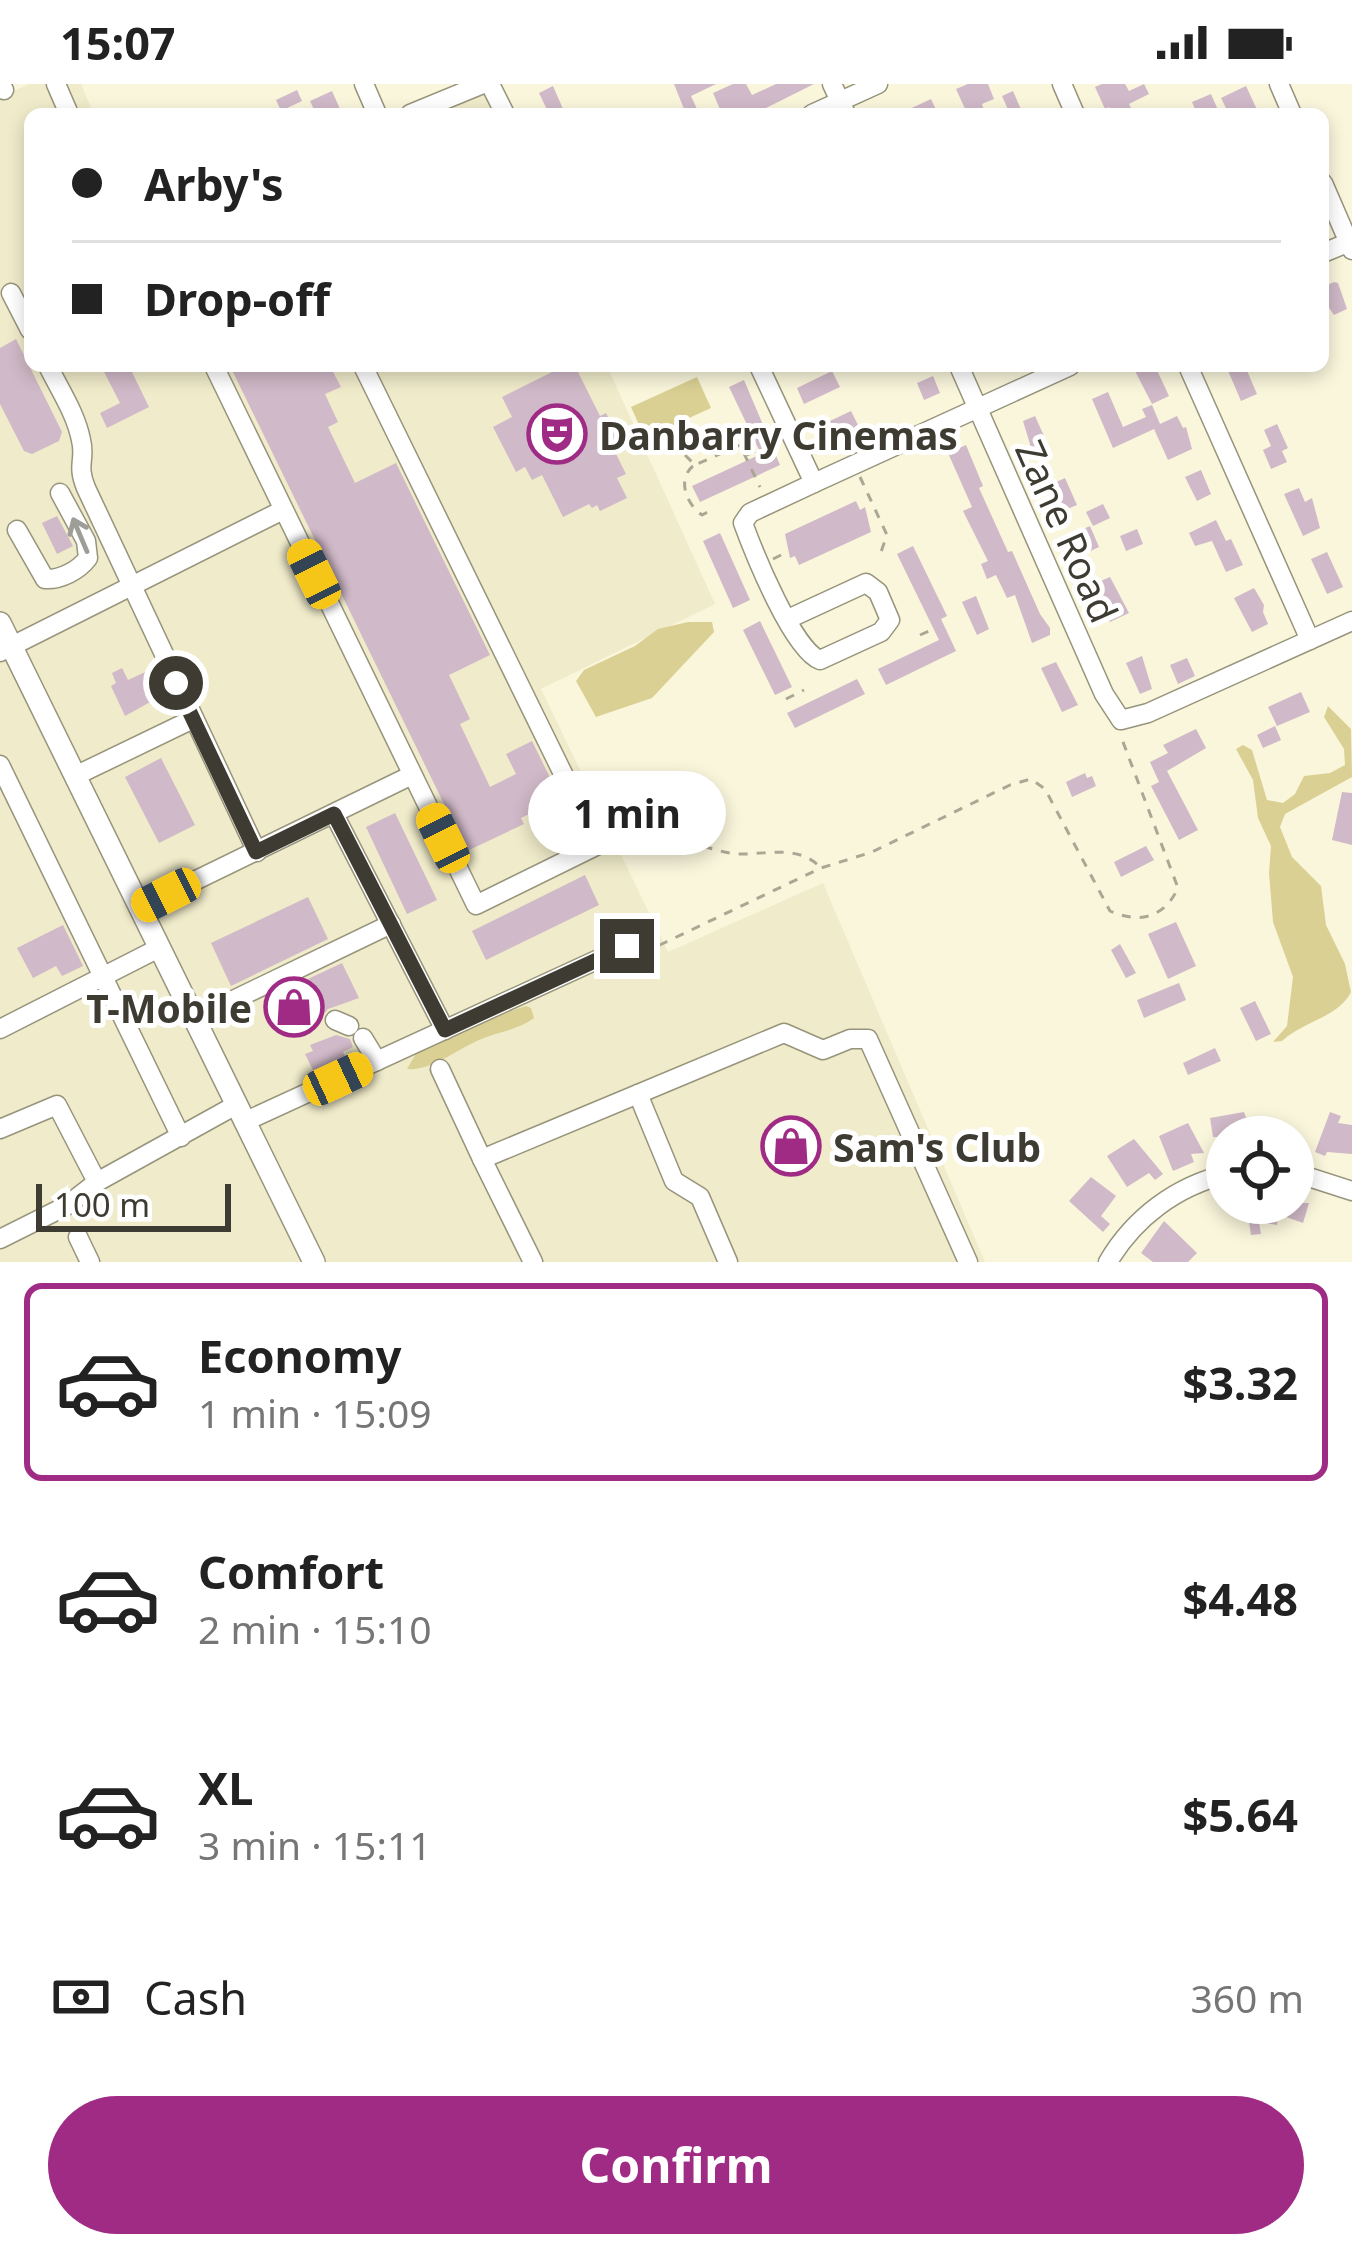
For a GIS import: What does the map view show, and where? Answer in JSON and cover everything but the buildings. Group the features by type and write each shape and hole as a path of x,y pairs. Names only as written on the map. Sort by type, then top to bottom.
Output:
{"main road":[{"path":"0,622 6,650 75,776 314,1262"}],"street":[{"path":"425,108 487,84"},
{"path":"839,100 878,84"},
{"path":"1329,196 1351,244"},
{"path":"51,372 78,428 82,480 256,852"},
{"path":"217,372 476,905 598,845 366,372"},
{"path":"765,372 814,483"},
{"name":"Zane Road","path":"961,372 1104,694 1121,720"},
{"path":"788,619 866,584 878,592 890,620 881,632 820,660 809,656 788,619 743,523 751,512 1056,372"},
{"path":"1191,372 1310,640"},
{"path":"17,530 45,579 57,579 84,563 86,541 60,493"},
{"path":"6,650 284,509"},
{"path":"1121,720 1137,718 1352,621"},
{"path":"75,776 193,719"},
{"path":"0,765 181,1137"},
{"path":"140,908 412,775"},
{"path":"334,814 445,1030"},
{"path":"194,1019 392,924"},
{"path":"2,1024 159,948"},
{"path":"0,1239 181,1137 377,1061 633,951"},
{"path":"349,1028 377,1061"},
{"path":"482,1159 784,1033 823,1050 850,1039 868,1039 968,1262"},
{"path":"440,1069 524,1259"},
{"path":"638,1094 674,1180 700,1197 728,1262"},
{"path":"0,1129 57,1105 97,1183"},
{"path":"1314,1179 1352,1191"},
{"path":"1108,1262 1123,1238 1163,1201 1206,1183"},
{"path":"78,1237 90,1262"}],"path":[{"path":"745,456 784,438"},
{"path":"716,440 722,453"},
{"path":"708,512 695,511 683,484 686,472 695,465 740,445 760,487"},
{"path":"685,455 695,465"},
{"path":"854,464 886,535 881,552"},
{"path":"868,514 875,511"},
{"path":"920,635 936,628"},
{"path":"786,699 804,691"},
{"path":"633,951 821,868 872,852 1031,779 1045,789 1110,911 1129,920 1153,915 1171,904 1178,888 1121,743 1121,720"},
{"path":"598,845 614,841 647,848 690,845 743,854 789,852 814,860 821,868"}],"shaded area":[{"path":"29,84 81,84 91,108 24,108 24,372 610,372 715,604 541,689 668,952 823,883 985,1262 0,1262 0,97"},
{"path":"483,92 490,108 447,108"},
{"path":"697,377 711,408 645,438 631,407"},
{"path":"712,622 714,632 652,698 596,717 576,681 584,670 635,646 658,629"},
{"path":"1328,706 1351,729 1352,777 1285,814 1280,827 1292,857 1321,886 1326,925 1345,964 1351,992 1329,1014 1273,1042 1287,1026 1293,977 1273,922 1271,846 1258,818 1253,780 1236,749 1243,745 1252,750 1267,800 1283,803 1295,794 1304,776 1330,773 1345,765 1344,749 1324,717"},
{"path":"526,1006 534,1018 527,1022 434,1063 407,1069 417,1052 488,1018"}],"place":[{"name":"Danbarry Cinemas","path":"557,434"},
{"name":"T-Mobile","path":"294,1007"},
{"name":"Sam's Club","path":"791,1146"}],"route":[{"path":"176,683 256,852 334,814 445,1030 627,946"}]}
